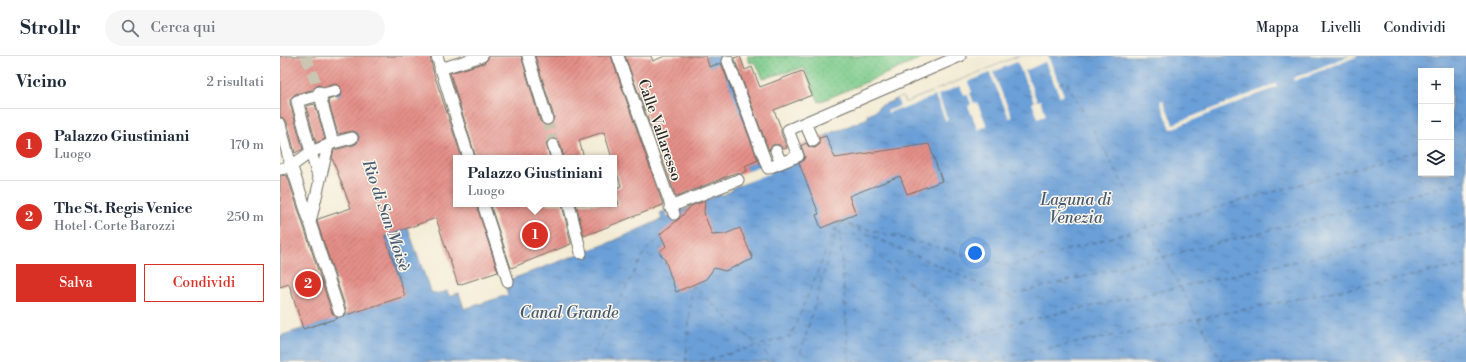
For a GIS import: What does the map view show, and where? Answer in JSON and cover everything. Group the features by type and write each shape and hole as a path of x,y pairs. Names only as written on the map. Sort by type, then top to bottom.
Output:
{"street":[{"path":"437,56 467,155"},
{"path":"440,68 482,56"},
{"path":"528,56 547,119"},
{"name":"Calle Vallaresso","path":"618,56 672,210 738,180"},
{"path":"731,68 768,168 798,156 783,129 805,123 960,56"},
{"path":"319,182 297,101 335,91"},
{"path":"310,222 319,182 330,145 319,94"},
{"path":"805,123 813,141"},
{"path":"280,124 287,164 310,222 339,311"},
{"path":"287,164 311,150 352,138"},
{"path":"554,145 556,155"},
{"path":"776,151 781,163"},
{"path":"484,207 508,281"},
{"path":"570,207 581,253"}],"green space":[{"path":"747,56 928,56 819,102 804,68 763,78 756,63 749,62"}],"water":[{"name":"Laguna di Venezia","path":"325,56 395,192 430,291 441,293 447,291 449,296 459,293 464,309 508,295 504,282 609,243 662,219 660,213 665,211 668,217 720,194 721,196 733,190 732,188 750,181 706,56 723,56 768,173 803,159 798,147 868,118 867,115 878,109 878,107 902,97 905,103 1019,56 1466,56 1466,362 280,362 280,336 405,296"}],"pier":[{"path":"1019,56 1048,56 1064,95 1060,97 1045,62 1025,71 1037,101 1040,100 1046,115 1038,118 1032,103 1034,102 1017,62 993,72 1012,117 1009,118 990,73 968,82 974,103 977,102 987,126 978,130 968,106 971,104 967,94 964,95 960,86 938,95 948,120 946,121 935,96 901,110 900,108 888,113 887,111 900,106 897,99 902,97 905,103"},
{"path":"1349,56 1358,56 1294,81 1293,78"},
{"path":"1276,84 1277,87 1171,129 1160,101 1163,100 1173,124"},
{"path":"766,163 770,173 740,185 739,183 747,180 745,172"}],"building":[{"path":"280,56 430,56 433,71 461,155 453,155 453,207 477,207 498,272 458,285 436,218 385,236 405,296 343,316 346,313 346,309 317,222 318,219 351,208 332,158 334,150 354,145 357,143 359,137 357,133 353,131 338,134 328,100 340,96 342,92 340,86 336,84 324,87 318,85 312,90 295,94 290,99 303,149 295,153 287,122 285,119 280,117"},
{"path":"489,56 521,56 540,121 546,126 552,123 554,117 535,56 611,56 663,205 584,236 577,207 617,207 617,204 619,204 617,198 617,188 621,186 617,173 617,155 611,155 604,132 579,140 583,155 563,155 560,143 554,138 551,138 546,143 549,155 475,155 450,73 484,63"},
{"path":"625,56 651,56 653,61 665,56 706,56 709,67 721,63 758,160 745,166 747,171 741,174 735,173 676,197"},
{"path":"740,56 745,70 752,67 760,87 802,71 812,95 774,110 787,148 783,149 780,145 774,144 770,147 769,151 734,58"},
{"path":"315,104 325,139 316,143 306,106"},
{"path":"826,136 835,158 929,144 942,181 907,194 900,176 849,196 856,214 821,228 816,215 819,214 799,163 803,161 805,157 801,146 806,143 809,147 815,148 819,145 819,138"},
{"path":"287,175 332,313 338,318 303,329 289,284 280,287 280,176"},
{"path":"705,201 704,213 712,235 725,234 740,228 753,259 725,271 714,268 706,279 676,292 665,260 659,252 666,246 660,234 679,219 691,206"},
{"path":"491,207 563,207 571,244 511,268"}],"ferry route":[{"path":"1059,83 1066,81 1222,362"},
{"path":"1454,126 1466,115"},
{"path":"839,222 1010,266 1418,151"},
{"path":"841,222 1006,296 1454,184 1466,179"},
{"path":"839,221 996,359 1466,265"},
{"path":"700,362 791,336 838,222"},
{"path":"839,222 849,362"},
{"path":"890,362 1001,326 1466,224"},
{"path":"798,362 837,228"},
{"path":"588,362 645,251 662,236"},
{"path":"692,285 775,362"},
{"path":"686,362 692,285"},
{"path":"1406,362 1466,328"}],"tunnel":[{"path":"306,56 319,92"},
{"path":"547,119 553,145"}],"place":[{"name":"Palazzo Giustiniani","path":"535,235"},
{"name":"The St. Regis Venice","path":"308,284"}],"water label":[{"name":"Rio di San Moisè","path":"387,215"},
{"name":"Canal Grande","path":"569,312"}]}
